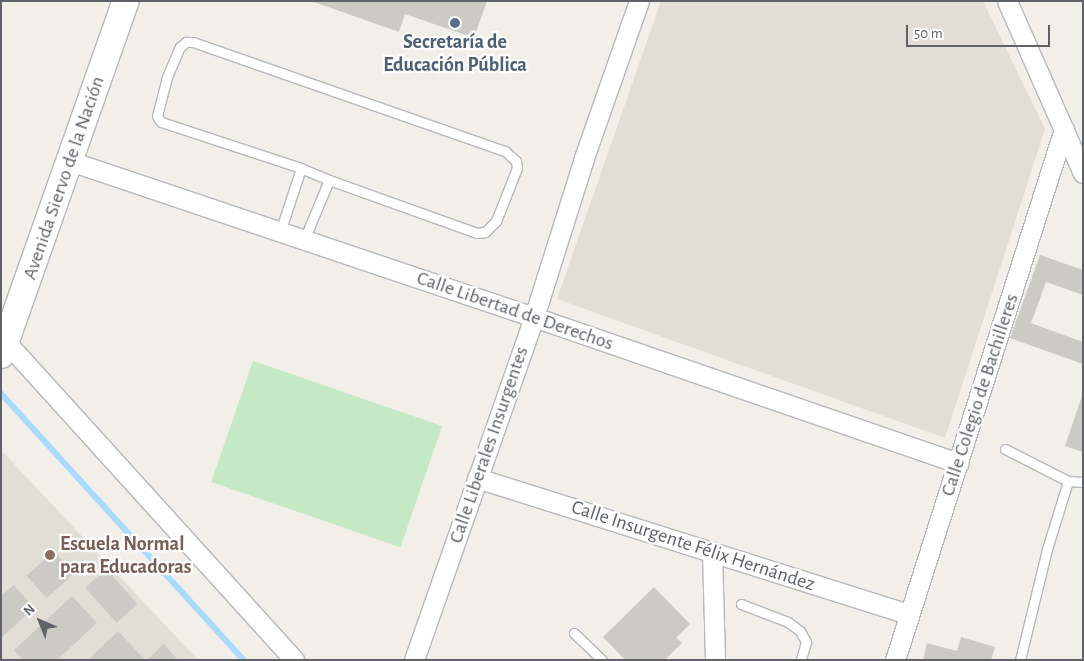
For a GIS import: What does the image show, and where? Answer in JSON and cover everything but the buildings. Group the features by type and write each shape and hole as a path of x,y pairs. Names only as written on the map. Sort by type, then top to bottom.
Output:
{"street":[{"name":"Avenida Siervo de la Nación","path":"6,331 70,161 126,1"},
{"name":"Calle Liberales Insurgentes","path":"414,660 534,317 584,158 638,1"},
{"path":"1007,1 1083,173"},
{"name":"Calle Colegio de Bachilleres","path":"895,660 1064,129"},
{"name":"Calle Libertad de Derechos","path":"70,161 534,317 959,463"},
{"path":"6,331 294,660"},
{"name":"Calle Insurgente Félix Hernández","path":"477,478 909,614"},
{"path":"712,552 715,660"}],"lane":[{"path":"186,42 193,42 505,151 516,161 518,168 508,197 491,228 485,232 477,233 329,180 301,168 161,122 157,116 167,78 180,47 186,42"},
{"path":"280,232 301,168"},
{"path":"304,240 329,180"},
{"path":"1004,449 1068,481 1083,482"},
{"path":"1020,660 1047,549 1068,481"},
{"path":"741,604 788,622 800,631 806,642 805,655 802,660"},
{"path":"574,633 602,660"}],"shaded area":[{"path":"661,1 983,1 1045,129 945,438 557,299"},
{"name":"Escuela Normal para Educadoras","path":"1,450 198,660 1,660"}],"green space":[{"path":"253,361 442,426 400,547 211,482"}],"waterway":[{"path":"1,393 244,660"}],"place":[{"name":"Secretaría de Educación Pública","path":"455,23"},
{"name":"Escuela Normal para Educadoras","path":"50,555"}]}
